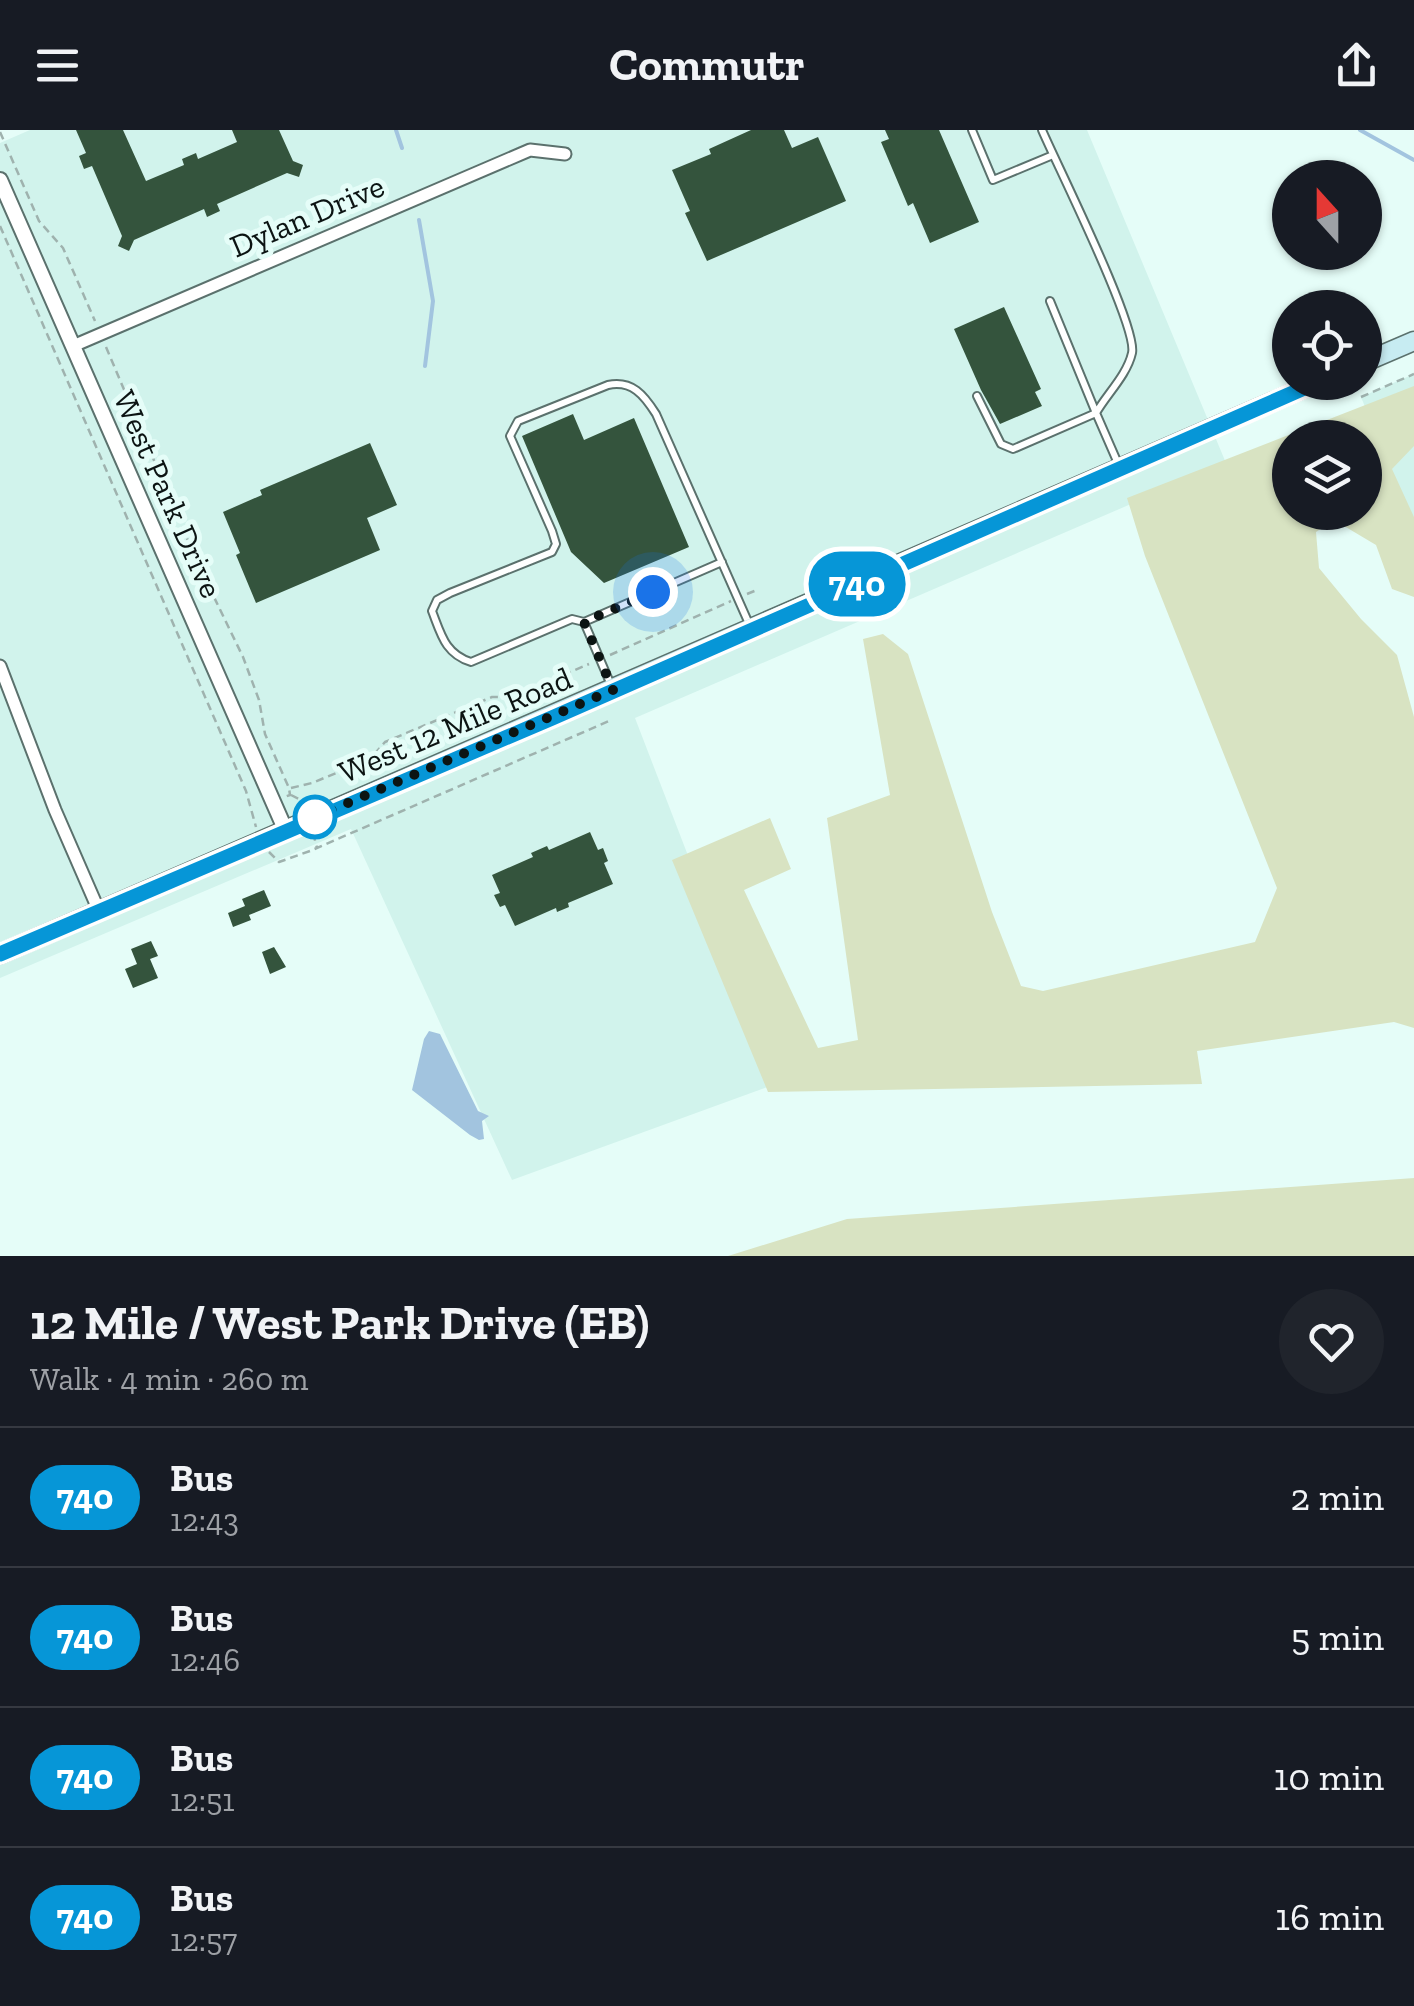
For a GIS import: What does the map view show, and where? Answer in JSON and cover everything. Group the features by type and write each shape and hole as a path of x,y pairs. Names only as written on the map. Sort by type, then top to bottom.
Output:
{"main road":[{"path":"1382,355 1414,341"},
{"name":"West 12 Mile Road","path":"0,954 1277,400"}],"street":[{"name":"Dylan Drive","path":"73,346 530,150 565,154"},
{"name":"West Park Drive","path":"0,180 285,830"},
{"path":"0,666 55,810 99,910"}],"lane":[{"path":"972,130 994,180 1053,154"},
{"path":"978,396 1001,444 1013,449 1096,413 1132,355 1133,344 1088,229 1042,130"},
{"path":"1050,300 1121,469"},
{"path":"722,562 584,622 572,619 470,662 448,649 432,611 437,600 450,592 552,552 556,544 552,531 510,436 518,420 619,382 632,387 656,414 722,562 738,598 752,630"},
{"path":"584,622 613,690"}],"path":[{"path":"0,132 39,221 64,248 259,700 265,734 290,795 250,811"},
{"path":"0,226 246,792 252,819"},
{"path":"1382,388 1414,374"},
{"path":"290,788 370,759 386,742 492,696 512,696 757,590"},
{"path":"270,854 279,862 316,848 609,721"},
{"path":"315,837 316,848"}],"shaded area":[{"path":"30,130 1087,130 1226,463 635,718 776,1084 512,1180 351,829 0,978 0,143"},
{"path":"1414,374 1414,526 1382,448 1382,420 1370,420 1362,400 1382,400 1382,388"},
{"path":"1414,386 1414,446 1392,469 1414,517 1414,597 1392,589 1376,545 1351,530 1382,530 1382,420 1327,420"},
{"path":"1272,441 1272,530 1319,530 1319,568 1397,655 1414,717 1414,1028 1394,1022 1197,1051 1202,1084 768,1092 672,860 770,818 791,869 744,890 818,1048 858,1040 827,818 890,795 863,639 883,634 908,654 992,912 1021,986 1043,991 1255,942 1277,888 1145,556 1127,498"},
{"path":"1414,1178 1414,1256 728,1256 847,1219"}],"water":[{"path":"429,1031 440,1034 478,1111 489,1116 482,1121 484,1139 470,1135 412,1090"}],"building":[{"path":"76,130 123,130 146,181 184,165 182,159 196,153 198,159 237,142 232,130 279,130 293,161 303,165 299,177 287,173 217,204 220,211 207,217 204,209 134,240 129,251 118,246 122,236 92,166 84,169 79,156 86,153"},
{"path":"751,130 784,130 792,148 818,137 846,201 707,261 685,213 690,211 672,170 711,154 709,149"},
{"path":"885,130 939,130 979,222 930,243 913,203 908,206 881,142 889,139"},
{"path":"1004,307 1041,389 1035,392 1042,406 1000,424 954,329"},
{"path":"573,414 584,440 634,418 689,547 604,583 571,552 522,436"},
{"path":"370,443 397,505 367,518 380,550 256,603 223,512 262,495 260,490"},
{"path":"590,832 598,850 603,848 608,861 604,863 613,884 568,903 569,907 557,912 556,908 515,926 505,905 500,907 494,895 500,893 492,875 533,857 531,853 547,846 549,850"},
{"path":"264,890 271,906 233,927 228,913 245,906 242,899"},
{"path":"151,941 158,956 150,959 158,978 133,988 125,969 137,964 131,949"},
{"path":"274,947 286,967 270,974 262,952"}],"waterway":[{"path":"396,130 402,148"},
{"path":"1360,130 1414,160"},
{"path":"419,220 433,301 425,366"}],"bus line":[{"name":"740","path":"0,954 552,718 1277,400"}],"route":[{"path":"315,817 613,690 584,622 653,592"}]}
